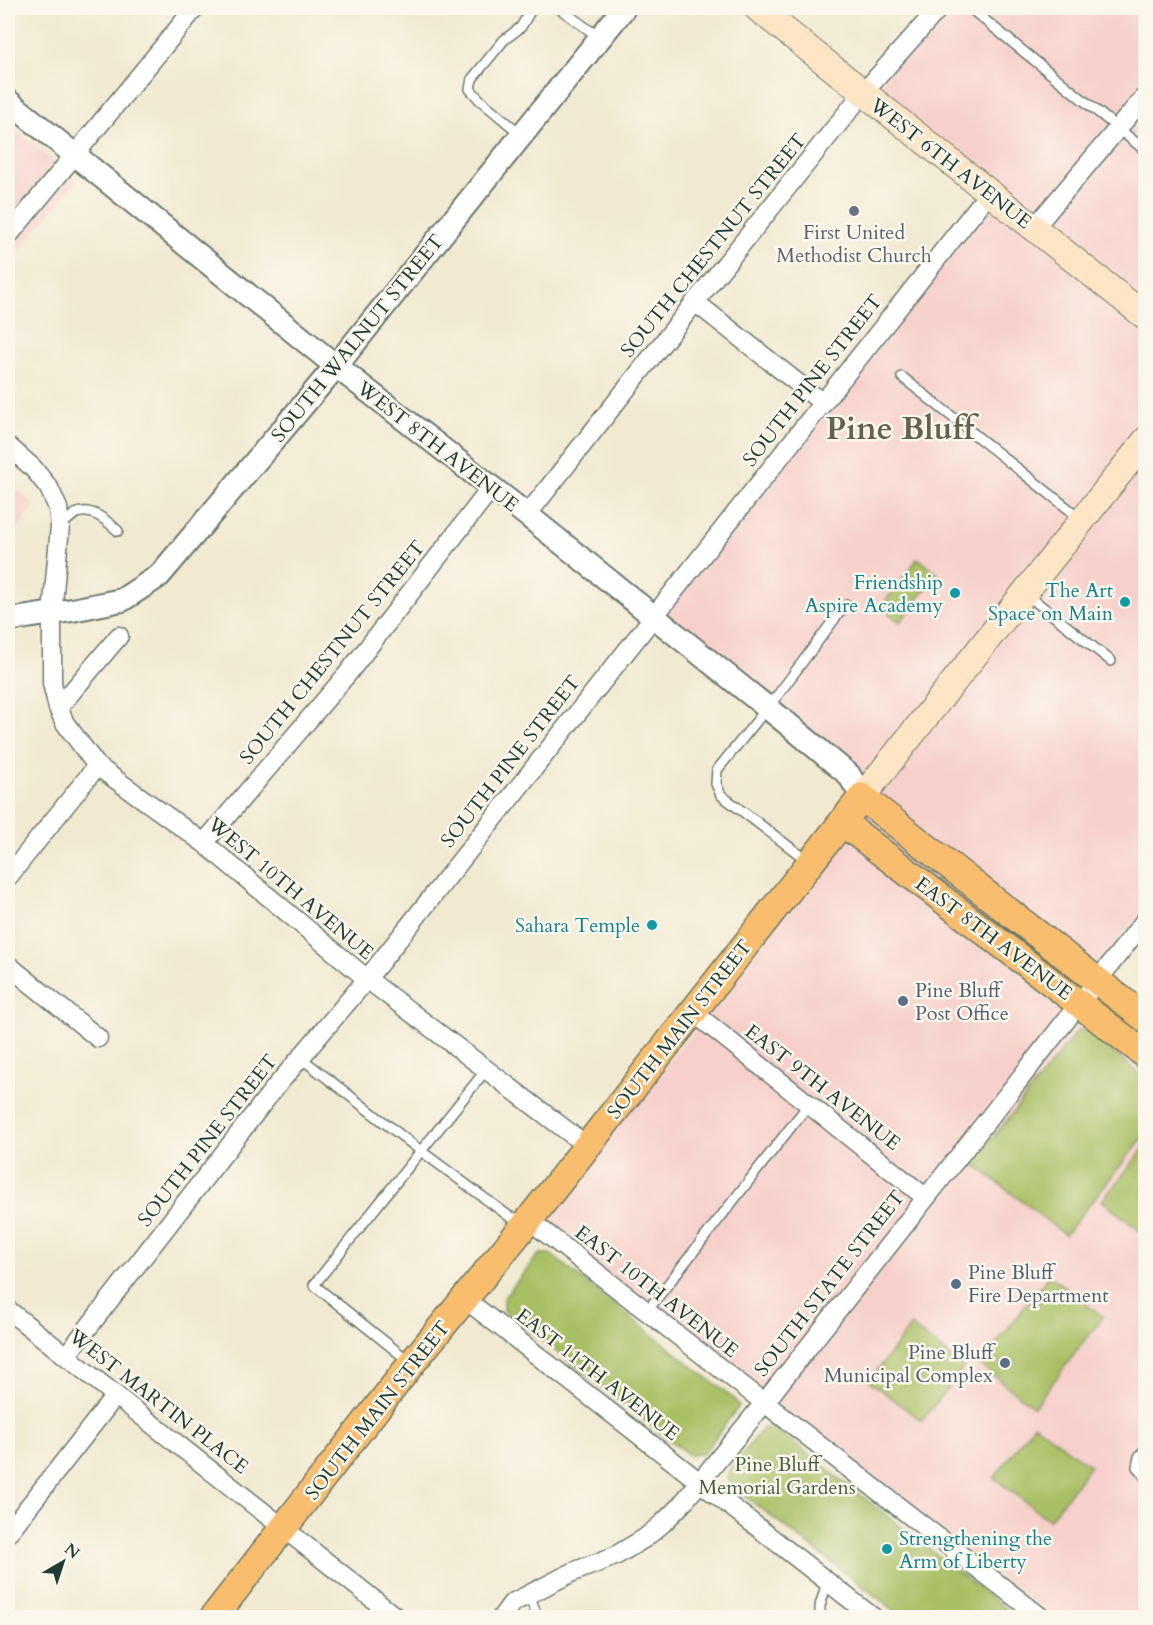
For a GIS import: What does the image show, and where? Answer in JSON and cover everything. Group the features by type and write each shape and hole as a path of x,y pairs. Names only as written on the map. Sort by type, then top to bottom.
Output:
{"main road":[{"name":"WEST 6TH AVENUE","path":"757,8 1146,317"},
{"name":"SOUTH MAIN STREET","path":"213,1617 412,1363 530,1220 842,822 1146,440"},
{"name":"EAST 8TH AVENUE","path":"862,797 1146,1019"},
{"name":"EAST 8TH AVENUE","path":"842,822 1146,1055"}],"street":[{"path":"8,236 195,8"},
{"name":"SOUTH WALNUT STREET","path":"8,620 122,600 159,576 336,366 624,8"},
{"name":"SOUTH CHESTNUT STREET","path":"527,515 863,93 939,8"},
{"path":"1034,228 1146,94"},
{"name":"WEST 8TH AVENUE","path":"8,101 336,366 492,487 767,708 849,775 862,797"},
{"name":"SOUTH PINE STREET","path":"66,1356 273,1090 367,979 989,193"},
{"path":"695,302 823,403"},
{"name":"WEST 10TH AVENUE","path":"8,446 33,468 49,489 58,508 60,526 52,614 52,683 58,708 65,723 97,766 204,843 367,979 587,1146"},
{"name":"SOUTH CHESTNUT STREET","path":"204,843 349,672 492,487"},
{"path":"58,708 119,636"},
{"path":"8,877 97,766"},
{"name":"SOUTH STATE STREET","path":"501,1617 512,1603 573,1572 615,1556 645,1538 681,1504 765,1402 1146,919"},
{"path":"8,965 98,1038"},
{"name":"EAST 9TH AVENUE","path":"693,1012 926,1197"},
{"name":"EAST 10TH AVENUE","path":"530,1220 1042,1617"},
{"name":"EAST 11TH AVENUE","path":"465,1299 874,1617"},
{"name":"WEST MARTIN PLACE","path":"8,1310 397,1617"},
{"path":"8,1533 116,1395"}],"lane":[{"path":"522,135 470,89 472,79 504,40 521,27 532,8"},
{"path":"559,8 600,38"},
{"path":"970,8 1146,152"},
{"path":"902,377 1082,520"},
{"path":"60,526 76,514 85,512 95,514 118,531"},
{"path":"1024,593 1111,661"},
{"path":"810,863 721,795 716,784 717,770 848,605"},
{"path":"301,1058 510,1217 530,1220"},
{"path":"412,1363 314,1285 486,1070"},
{"path":"647,1311 809,1104"},
{"path":"1146,1449 1139,1458 1137,1467 1146,1478"},
{"path":"820,1617 820,1606 827,1582"},
{"path":"529,1595 537,1617"}],"shaded area":[{"path":"945,8 1145,8 1145,906 1069,1003 1145,1063 1145,1617 1052,1617 542,1223 879,794 663,616 1004,190 874,91"},
{"path":"8,126 78,180 8,264"},
{"path":"8,481 35,506 8,540"}],"green space":[{"path":"918,558 938,574 900,622 881,607"},
{"path":"1078,1030 1087,1031 1145,1078 1145,1135 1065,1235 973,1163"},
{"path":"1145,1147 1145,1235 1102,1201"},
{"name":"Pine Bluff Memorial Gardens","path":"539,1254 550,1254 733,1398 739,1406 703,1454 689,1455 503,1310 504,1298"},
{"path":"1049,1275 1103,1317 1034,1407 980,1365"},
{"path":"911,1326 964,1367 922,1421 869,1381"},
{"path":"1034,1424 1090,1466 1049,1520 994,1478"},
{"name":"Pine Bluff Memorial Gardens","path":"763,1428 775,1428 1016,1617 903,1617 738,1491 727,1478 729,1471"}],"place":[{"name":"First United Methodist Church","path":"854,211"},
{"name":"Friendship Aspire Academy","path":"955,593"},
{"name":"The Art Space on Main","path":"1125,602"},
{"name":"Sahara Temple","path":"652,925"},
{"name":"Pine Bluff Post Office","path":"903,1001"},
{"name":"Pine Bluff Fire Department","path":"956,1284"},
{"name":"Pine Bluff Municipal Complex","path":"1005,1363"},
{"name":"Strengthening the Arm of Liberty","path":"887,1549"}],"district":[{"name":"Pine Bluff","path":"900,428"}]}
